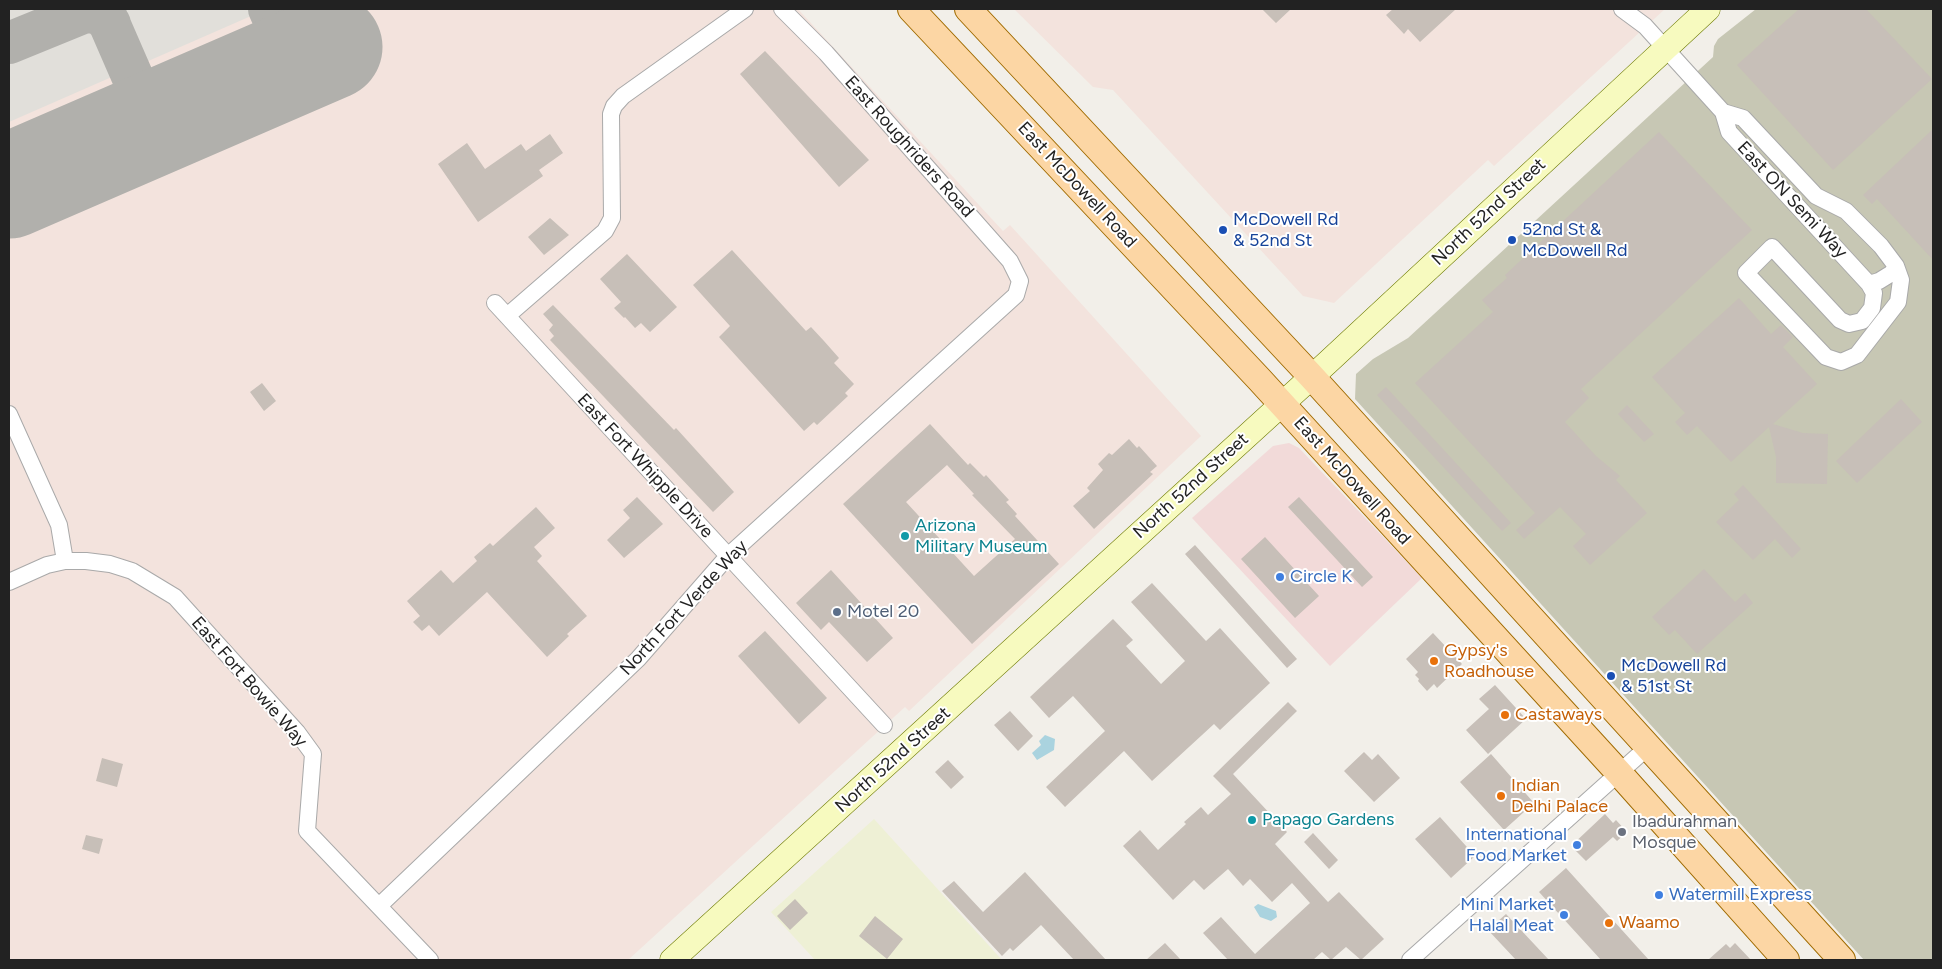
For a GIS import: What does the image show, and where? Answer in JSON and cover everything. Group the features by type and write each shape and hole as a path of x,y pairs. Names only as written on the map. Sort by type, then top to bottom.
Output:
{"main road":[{"name":"East McDowell Road","path":"911,9 1282,404 1619,773 1786,960"},
{"path":"968,9 1312,376 1842,960"},
{"name":"North 52nd Street","path":"672,960 1282,404 1708,9"},
{"path":"1733,901 1763,873"}],"street":[{"path":"507,316 600,236 612,218 612,114 614,106 623,96 745,9"},
{"name":"East Roughriders Road","path":"782,9 826,53 1010,262 1020,281 1016,295"},
{"name":"East ON Semi Way","path":"1622,9 1645,26 1724,112 1729,132 1869,284 1874,293 1872,308 1862,321 1849,324 1840,320 1772,247 1746,273 1826,357 1841,362 1857,355 1898,302 1901,280 1896,266 1881,246 1846,211 1816,196 1743,118 1724,112"},
{"path":"1869,284 1886,277 1896,266"},
{"name":"North Fort Verde Way","path":"379,906 638,659 728,556 1016,295"},
{"name":"East Fort Whipple Drive","path":"494,303 884,725"},
{"path":"9,414 58,525 65,561"},
{"name":"East Fort Bowie Way","path":"9,582 47,565 65,561 110,564 132,571 175,597 297,732 313,754 307,831 430,960"},
{"path":"1410,960 1649,746"}],"shaded area":[{"path":"9,9 798,9 1003,231 1010,225 1201,436 909,711 905,707 628,960 9,960"},
{"path":"9,9 267,9 9,122"},
{"path":"1014,9 1665,9 1494,166 1488,160 1334,303 1303,296 1113,90 1093,87"},
{"path":"1756,9 1933,9 1933,960 1864,960 1355,399 1356,374 1373,359 1408,338 1713,57 1714,46 1718,39"},
{"path":"1289,443 1299,448 1422,578 1330,666 1192,518 1273,446"},
{"path":"874,819 1002,960 815,960 771,912"}],"water":[{"path":"1045,735 1055,739 1054,750 1037,760 1032,753 1041,745 1039,741"},
{"path":"1258,904 1276,911 1277,917 1271,921 1260,917 1254,907"}],"building":[{"path":"1262,9 1291,9 1276,23"},
{"path":"1393,9 1456,9 1420,42 1408,29 1404,34 1386,15"},
{"path":"1799,9 1866,9 1932,79 1833,170 1737,65"},
{"path":"765,51 869,160 839,187 740,74"},
{"path":"1933,129 1933,260 1877,199 1872,204 1863,195"},
{"path":"1659,132 1752,230 1581,389 1589,398 1565,422 1596,456 1620,476 1616,480 1647,513 1590,565 1573,546 1586,534 1560,507 1524,539 1516,530 1535,513 1415,383 1493,312 1482,300 1507,278 1505,275"},
{"path":"550,134 563,153 539,170 543,176 478,222 438,164 467,143 485,169 521,144 526,151"},
{"path":"550,218 569,235 544,255 528,237"},
{"path":"732,250 806,331 811,327 824,341 839,358 834,363 854,384 845,393 848,396 817,425 814,422 804,431 719,337 730,326 693,285"},
{"path":"627,254 677,307 650,332 641,323 635,328 614,308 621,302 600,279"},
{"path":"1739,298 1771,334 1781,325 1793,337 1783,347 1817,384 1773,424 1803,433 1828,434 1827,484 1776,483 1776,457 1769,427 1731,462 1697,426 1687,435 1675,422 1685,413 1652,377"},
{"path":"553,305 674,430 676,428 734,492 713,512 550,340 554,336 549,330 553,325 543,314"},
{"path":"262,383 276,401 264,411 250,392"},
{"path":"1386,387 1511,523 1502,531 1377,395"},
{"path":"1901,399 1922,422 1857,483 1836,461"},
{"path":"1627,405 1654,434 1644,442 1618,414"},
{"name":"Arizona Military Museum","path":"930,424 968,465 970,463 984,477 986,475 1009,500 1006,502 1017,514 1015,516 1059,564 972,644 843,504","holes":["947,465 974,494 972,495 1015,539 974,576 906,502"]},
{"path":"1129,439 1137,448 1139,446 1157,466 1150,472 1153,474 1094,529 1073,506 1090,491 1087,488 1103,470 1098,464 1109,453 1112,455"},
{"path":"1743,485 1801,549 1792,558 1775,539 1753,560 1716,522 1739,500 1734,494"},
{"path":"637,497 663,524 624,558 607,540 630,518 623,510"},
{"name":"Circle K","path":"1299,497 1373,577 1362,587 1288,507"},
{"path":"536,507 555,528 534,547 542,556 537,561 587,616 567,634 569,636 547,657 487,592 439,636 429,625 422,631 413,622 420,616 407,601 441,570 453,583 477,561 474,557 490,543 493,546"},
{"name":"Circle K","path":"1265,537 1319,596 1295,618 1241,559"},
{"path":"1195,545 1297,659 1287,668 1185,554"},
{"path":"1704,569 1735,602 1745,593 1753,603 1697,654 1675,630 1669,635 1652,617"},
{"name":"Motel 20","path":"831,570 893,638 867,662 829,622 821,630 796,603"},
{"path":"1152,583 1206,641 1220,628 1270,683 1220,730 1214,724 1152,781 1124,751 1065,807 1046,787 1105,731 1073,696 1049,718 1030,697 1113,619 1133,640 1126,646 1161,684 1185,661 1131,602"},
{"path":"765,631 827,698 799,724 738,656"},
{"name":"Gypsy's Roadhouse","path":"1433,633 1462,664 1437,688 1434,684 1427,691 1415,675 1418,672 1406,659"},
{"name":"Castaways","path":"1495,685 1526,719 1488,754 1466,730 1489,709 1479,699"},
{"path":"1288,702 1297,711 1233,774 1287,832 1275,844 1328,902 1339,892 1384,939 1361,960 1346,947 1331,960 1322,952 1313,960 1228,960 1203,933 1221,917 1255,954 1310,903 1292,883 1272,902 1250,879 1243,886 1228,869 1204,890 1194,880 1173,900 1123,846 1140,830 1158,850 1201,807 1208,815 1231,794 1213,776"},
{"path":"1010,711 1033,736 1018,751 994,725"},
{"path":"1364,752 1372,760 1378,754 1400,778 1374,802 1344,771"},
{"name":"Indian Delhi Palace","path":"1491,754 1534,803 1504,830 1460,782"},
{"path":"102,758 123,764 117,787 96,781"},
{"path":"948,760 964,777 951,789 935,772"},
{"path":"1605,814 1613,823 1616,820 1627,832 1617,841 1613,837 1586,861 1571,846"},
{"path":"1440,817 1475,856 1451,878 1415,839"},
{"path":"1313,833 1338,860 1329,869 1304,842"},
{"path":"86,835 103,839 99,854 82,849"},
{"path":"1566,868 1649,960 1601,960 1539,892"},
{"path":"1025,872 1106,960 1074,960 1041,925 1013,951 1010,948 1002,956 942,891 954,881 983,912"},
{"path":"795,899 808,913 790,930 777,916"},
{"path":"1506,914 1549,960 1516,960 1488,930"},
{"path":"875,916 903,939 887,959 859,936"},
{"path":"1165,943 1181,960 1146,960"},
{"path":"1735,943 1751,960 1708,960 1726,944 1730,948"}],"taxiway":[{"path":"103,9 153,124"},
{"path":"269,9 293,63"},
{"path":"9,43 85,12 100,13 110,24"}],"runway":[{"path":"9,186 330,47"}],"place":[{"name":"McDowell Rd & 52nd St","path":"1223,230"},
{"name":"52nd St & McDowell Rd","path":"1512,240"},
{"name":"Arizona Military Museum","path":"905,536"},
{"name":"Circle K","path":"1280,577"},
{"name":"Motel 20","path":"837,612"},
{"name":"Gypsy's Roadhouse","path":"1434,661"},
{"name":"McDowell Rd & 51st St","path":"1611,676"},
{"name":"Castaways","path":"1505,715"},
{"name":"Indian Delhi Palace","path":"1501,796"},
{"name":"Papago Gardens","path":"1252,820"},
{"name":"Ibadurahman Mosque","path":"1622,832"},
{"name":"International Food Market","path":"1577,845"},
{"name":"Watermill Express","path":"1659,895"},
{"name":"Mini Market Halal Meat","path":"1564,915"},
{"name":"Waamo","path":"1609,923"}]}
